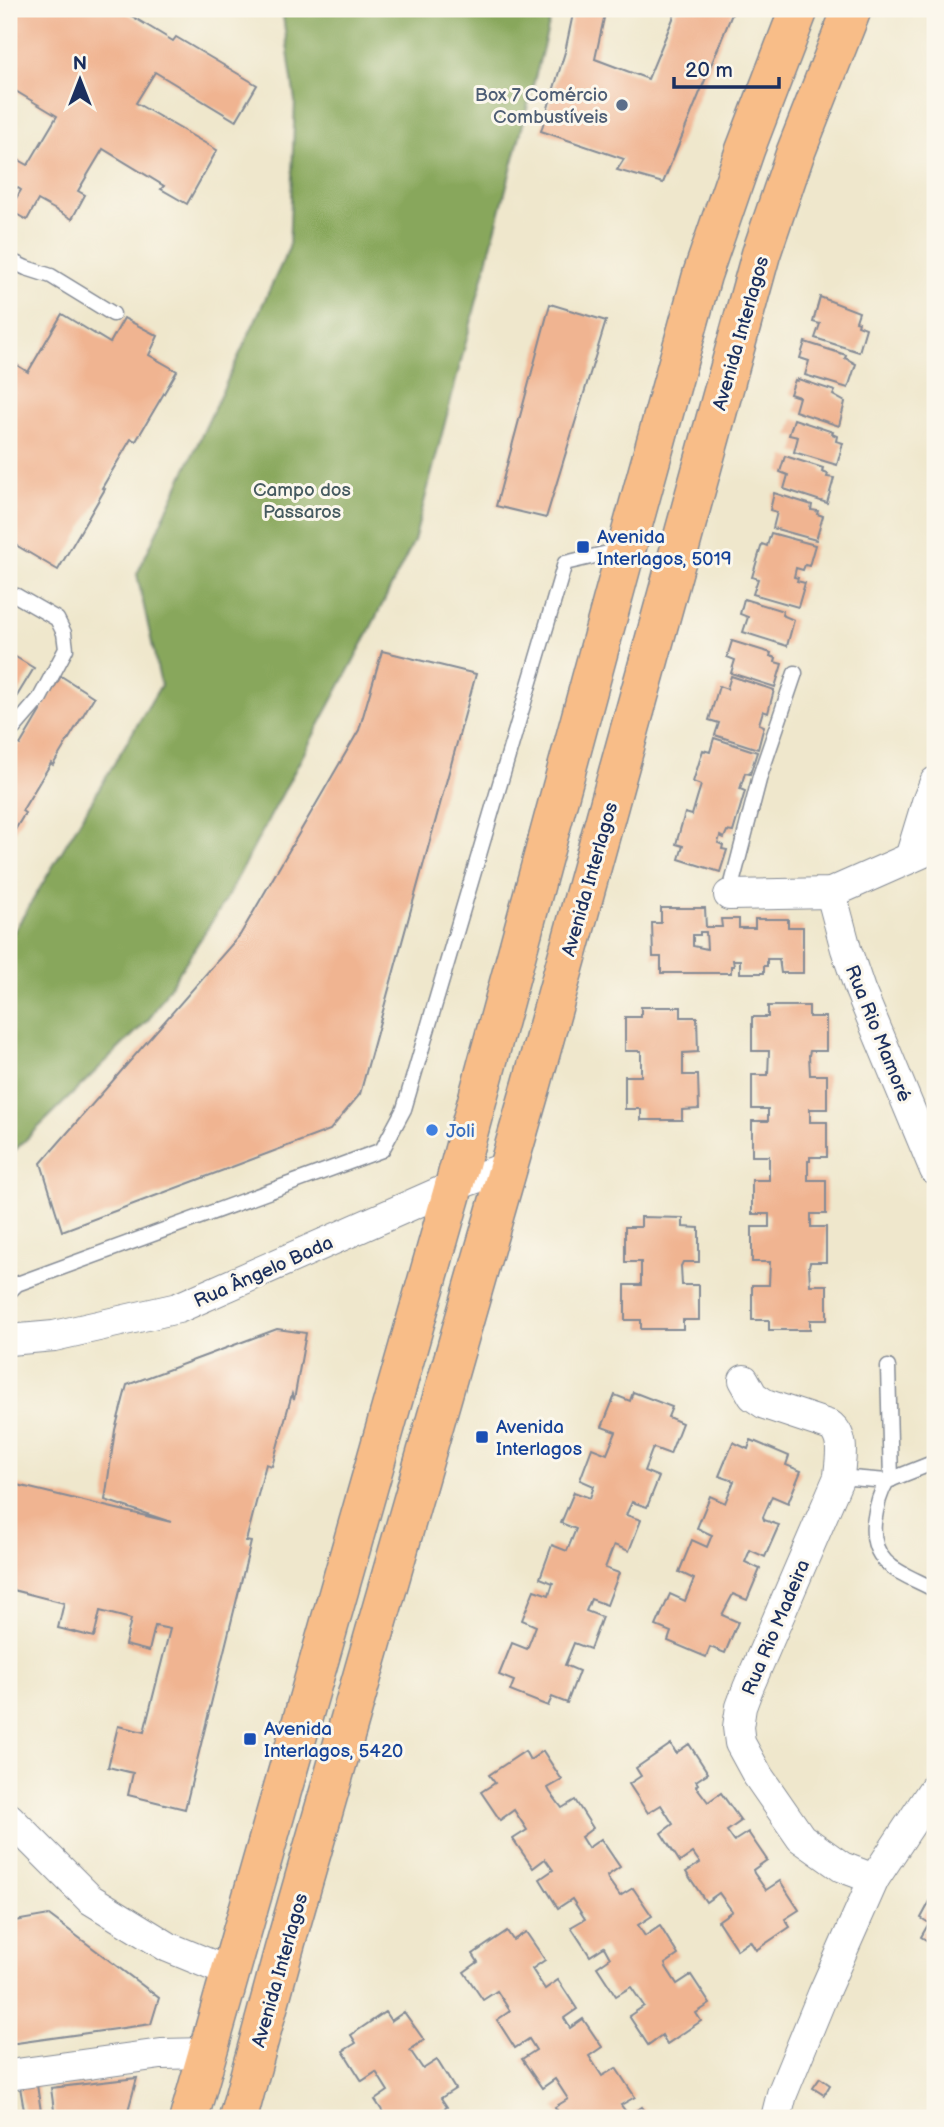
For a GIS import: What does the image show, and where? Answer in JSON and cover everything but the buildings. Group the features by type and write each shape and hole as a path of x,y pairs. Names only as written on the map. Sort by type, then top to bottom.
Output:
{"main road":[{"path":"189,2118 454,1186 702,275 799,9"},
{"name":"Avenida Interlagos","path":"238,2118 508,1167 761,254 795,154 852,9"}],"street":[{"path":"729,895 831,893 923,853 927,802 935,782"},
{"name":"Rua Rio Mamoré","path":"831,893 860,990 935,1170"},
{"name":"Rua Ângelo Bada","path":"9,1340 54,1336 178,1308 454,1186 508,1167"},
{"name":"Rua Rio Madeira","path":"744,1380 753,1396 765,1404 825,1423 835,1428 842,1441 839,1477 748,1688 738,1727 740,1743 758,1776 801,1838 842,1867 874,1879"},
{"path":"776,2118 782,2094 823,1994 874,1879 935,1787"},
{"path":"9,1818 90,1899 168,1947 230,1973"},
{"path":"9,2075 161,2054 208,2053"}],"lane":[{"path":"9,260 51,276 113,314"},
{"path":"9,1292 17,1284 382,1150 404,1109 565,563 626,550"},
{"path":"9,594 57,619 64,633 66,649 40,698 14,728"},
{"path":"729,895 760,776 795,673"},
{"path":"888,1367 886,1485 874,1530 875,1544 882,1559 894,1570 935,1590"},
{"path":"839,1477 886,1485 935,1462"}],"green space":[{"name":"Campo dos Passaros","path":"282,9 553,9 414,541 363,643 225,901 149,1019 9,1156 9,940 161,685 137,574 289,248 295,101"}],"place":[{"name":"Box 7 Comércio Combustíveis","path":"622,105"},
{"name":"Avenida Interlagos, 5019","path":"583,547"},
{"name":"Joli","path":"432,1130"},
{"name":"Avenida Interlagos","path":"482,1437"},
{"name":"Avenida Interlagos, 5420","path":"250,1739"}]}
